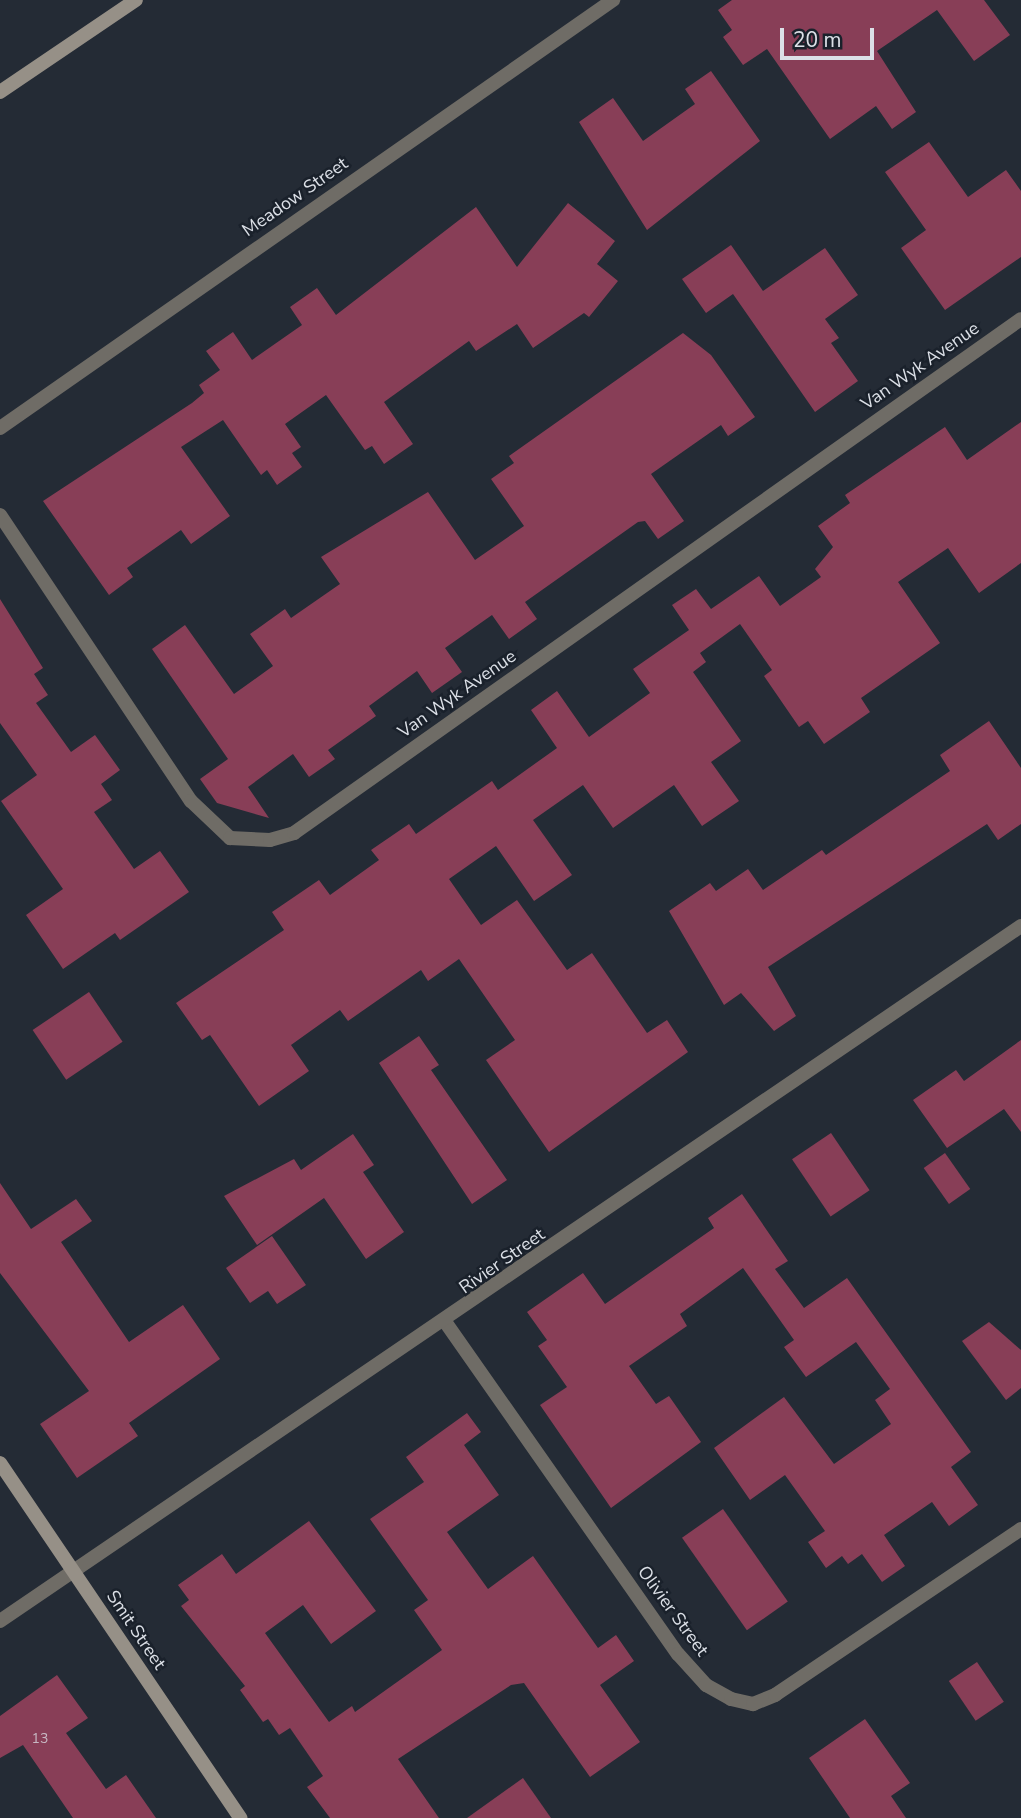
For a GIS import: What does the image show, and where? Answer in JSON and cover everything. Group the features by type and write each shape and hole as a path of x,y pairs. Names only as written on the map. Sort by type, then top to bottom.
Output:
{"street":[{"path":"0,92 136,0"},
{"name":"Meadow Street","path":"0,428 614,0"},
{"name":"Van Wyk Avenue","path":"0,515 191,801 230,838 270,840 294,833 1021,319"},
{"name":"Rivier Street","path":"0,1621 446,1323 1021,926"},
{"name":"Olivier Street","path":"446,1323 678,1654 706,1685 731,1699 752,1704 775,1695 1021,1529"},
{"name":"Smit Street","path":"0,1463 240,1818"}],"building":[{"path":"732,0 984,0 1010,35 974,61 937,10 877,51 916,112 892,129 876,106 830,139 767,49 743,65 723,37 732,30 718,10"},
{"path":"711,71 760,141 647,230 579,122 613,98 643,141 695,104 685,89"},
{"path":"929,142 968,197 1006,170 1021,191 1021,257 945,310 901,248 926,230 885,172"},
{"path":"568,203 615,241 597,264 618,281 589,317 584,313 533,348 517,324 476,351 469,341 384,402 413,444 384,464 372,446 365,450 326,395 285,424 301,447 292,453 302,467 277,485 267,470 261,475 223,420 181,447 230,516 191,544 181,530 127,568 133,577 109,595 43,501 204,393 199,385 220,370 206,351 233,332 252,360 302,325 290,307 317,288 336,315 476,207 517,267"},
{"path":"731,245 763,291 825,248 858,295 825,319 839,338 831,343 858,381 815,412 733,294 706,313 682,279"},
{"path":"683,333 711,355 755,417 728,436 721,425 651,474 684,521 658,539 645,521 638,522 525,602 537,619 509,639 492,615 445,648 462,672 432,693 417,671 369,706 376,716 328,750 335,759 309,777 293,754 248,787 269,818 217,803 200,779 228,759 152,649 185,625 234,694 273,666 250,634 285,609 291,618 340,584 321,557 428,492 475,560 524,526 491,479 514,463 509,456"},
{"path":"1021,422 1021,563 979,593 948,548 898,582 940,643 861,698 870,712 824,744 808,721 799,727 764,676 772,670 740,624 700,653 706,662 693,672 741,741 711,762 739,801 702,826 674,785 613,828 583,785 533,820 572,875 534,901 496,846 449,879 481,925 517,900 567,970 592,953 647,1033 667,1020 688,1052 549,1152 486,1060 515,1040 459,959 428,981 421,970 348,1021 340,1010 291,1045 309,1071 259,1106 210,1035 202,1040 176,1003 284,930 272,912 319,880 330,895 379,860 371,850 409,824 416,834 492,781 498,790 557,748 531,710 557,691 589,737 650,693 633,669 689,630 672,605 696,589 711,609 759,576 780,606 821,577 815,569 833,547 818,526 850,503 845,495 945,427 967,460"},
{"path":"0,599 43,668 34,674 48,695 36,703 71,752 95,735 120,770 101,784 112,800 94,812 134,869 160,851 189,892 120,940 115,933 63,969 26,915 63,889 1,801 37,775 0,723"},
{"path":"989,721 1021,768 1021,824 998,840 987,824 768,967 796,1016 774,1031 741,993 724,1005 669,911 710,883 716,891 748,869 763,890 822,850 826,855 950,771 940,755"},
{"path":"89,992 123,1042 66,1080 33,1030"},
{"path":"419,1036 439,1065 431,1070 507,1180 472,1204 379,1063"},
{"path":"1021,1040 1021,1132 1004,1109 947,1148 913,1100 956,1070 964,1081"},
{"path":"831,1133 870,1190 831,1216 792,1159"},
{"path":"353,1134 374,1165 363,1172 404,1232 366,1259 324,1198 257,1245 224,1196 294,1159 301,1170"},
{"path":"945,1153 970,1189 949,1204 924,1168"},
{"path":"0,1183 31,1229 76,1199 92,1221 61,1242 129,1342 183,1305 220,1359 129,1423 138,1436 77,1478 40,1424 89,1391 0,1273"},
{"path":"742,1194 788,1261 775,1269 804,1308 847,1278 971,1452 951,1467 978,1505 949,1526 932,1502 884,1535 905,1566 882,1582 862,1554 848,1564 842,1556 826,1568 808,1542 825,1531 785,1475 750,1500 714,1448 784,1397 834,1464 891,1424 875,1400 890,1389 856,1342 806,1377 784,1347 794,1340 743,1268 680,1314 687,1326 629,1366 656,1404 669,1396 701,1442 611,1508 540,1405 567,1387 538,1346 547,1340 527,1312 583,1273 605,1304 714,1228 708,1218"},
{"path":"272,1236 306,1285 277,1304 268,1291 250,1303 226,1268"},
{"path":"989,1322 1021,1350 1021,1388 1006,1400 962,1341"},
{"path":"467,1413 481,1432 464,1445 499,1495 447,1532 488,1589 533,1556 598,1648 616,1635 634,1661 600,1685 640,1742 590,1777 524,1683 511,1685 398,1759 439,1818 330,1818 307,1787 323,1776 290,1728 279,1735 268,1719 263,1722 240,1690 245,1686 181,1606 189,1600 178,1585 222,1554 236,1574 309,1521 376,1611 331,1644 303,1605 265,1633 329,1722 352,1706 355,1712 442,1650 414,1610 428,1600 370,1519 424,1482 406,1457"},
{"path":"723,1509 788,1602 747,1630 682,1538"},
{"path":"977,1662 1004,1702 976,1721 949,1681"},
{"path":"57,1675 88,1718 66,1733 106,1789 126,1775 156,1818 73,1818 23,1745 0,1758 0,1716"},
{"path":"865,1719 910,1783 891,1796 906,1818 850,1818 809,1758"},
{"path":"523,1778 551,1818 467,1818"}]}
